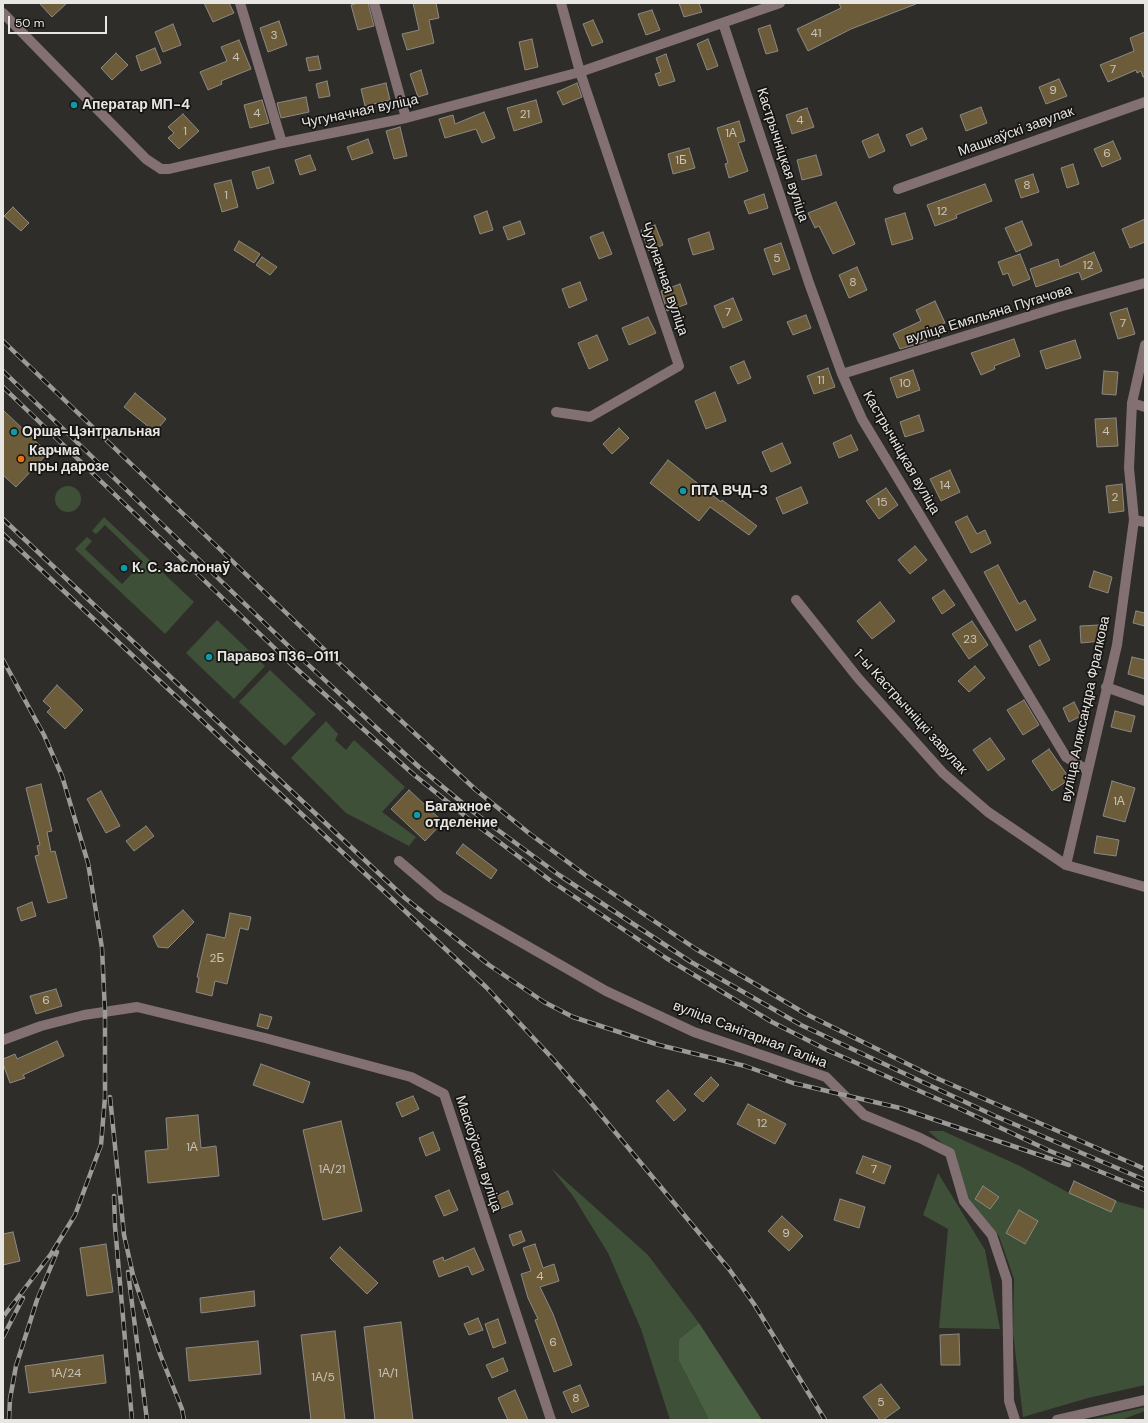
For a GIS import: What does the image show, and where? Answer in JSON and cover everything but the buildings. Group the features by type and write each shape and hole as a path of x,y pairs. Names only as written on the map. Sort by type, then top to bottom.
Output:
{"street":[{"path":"240,3 282,143"},
{"path":"374,3 406,118"},
{"path":"561,3 580,72"},
{"name":"Чугуначная вуліца","path":"3,13 146,160 161,168 168,169 282,143 406,118 580,72 780,3"},
{"name":"Кастрычніцкая вуліца","path":"723,23 809,283 842,374 862,420 1066,758 1087,770"},
{"name":"Чугуначная вуліца","path":"556,412 590,417 679,366 580,72"},
{"name":"Машкаўскі завулак","path":"898,189 1145,102"},
{"name":"вуліца Емяльяна Пугачова","path":"842,374 1059,307 1145,283"},
{"name":"вуліца Аляксандра Фралкова","path":"1066,864 1117,645 1134,520 1129,468 1132,403 1145,345"},
{"path":"1132,403 1145,407"},
{"path":"1134,520 1145,522"},
{"name":"1-ы Кастрычніцкі завулак","path":"796,600 858,678 943,773 988,812 1066,864 1145,887"},
{"path":"1106,687 1145,701"},
{"name":"вуліца Санітарная Галіна","path":"399,861 440,896 606,991 694,1032 826,1077 864,1115 920,1138 950,1153 964,1201 992,1235 1007,1280 1009,1401 1015,1420"},
{"name":"Маскоўская вуліца","path":"3,1040 41,1026 84,1015 137,1007 411,1077 444,1094 551,1420"},
{"path":"1057,1420 1145,1400"}],"green space":[{"path":"68,486 77,490 81,499 77,508 68,512 59,508 55,499 59,490"},
{"path":"104,517 194,602 165,634 75,549 87,537 92,541 85,549 122,584 143,562 105,525 96,534 92,531"},
{"path":"217,620 265,666 234,699 186,653"},
{"path":"270,670 316,714 285,746 239,702"},
{"path":"326,721 338,734 335,740 346,750 354,740 405,787 382,812 416,837 409,846 346,813 291,758"},
{"path":"928,1131 943,1131 1020,1166 1069,1193 1111,1212 1116,1201 1145,1209 1145,1385 1088,1398 1023,1417 1013,1333 1014,1279 999,1236 967,1198 956,1155"},
{"path":"551,1168 648,1255 699,1323 679,1339 679,1361 709,1420 670,1420 641,1329 608,1253 573,1196"},
{"path":"938,1173 985,1250 1000,1329 939,1328 948,1229 923,1215"},
{"path":"699,1323 762,1420 709,1420 679,1361 679,1339"},
{"path":"1145,1407 1145,1411 1121,1420 1089,1420"}],"railway":[{"path":"3,341 328,653 476,790 530,834 588,877 696,949 806,1014 934,1077 1145,1169"},
{"path":"3,371 302,659 419,767 472,811 559,875 691,962 801,1025 995,1116 1145,1180"},
{"path":"3,387 289,662 413,774 470,820 551,881 666,958 772,1022 827,1050 958,1108 1050,1151 1145,1190"},
{"path":"3,519 405,898 489,965 544,1002 573,1017 659,1045 745,1066 793,1083 900,1108 1069,1165"},
{"path":"3,534 486,987 553,1059 729,1269 754,1304 825,1420"},
{"path":"3,660 44,735 62,776 88,863 102,948 105,1013 105,1097 101,1145 75,1215 51,1254 3,1317"},
{"path":"110,1097 124,1235 133,1275 160,1354 182,1409 184,1420"},
{"path":"114,1196 115,1226 132,1420"},
{"path":"9,1420 10,1399 16,1366 37,1300 57,1252"},
{"path":"128,1272 147,1420"},
{"path":"3,1337 23,1298"}],"place":[{"name":"Аператар МП-4","path":"74,105"},
{"name":"Орша-Цэнтральная","path":"14,432"},
{"name":"Карчма пры дарозе","path":"21,459"},
{"name":"ПТА ВЧД-3","path":"683,491"},
{"name":"К. С. Заслонаў","path":"124,568"},
{"name":"Паравоз П36-0111","path":"209,657"},
{"name":"Багажное отделение","path":"417,815"}]}
